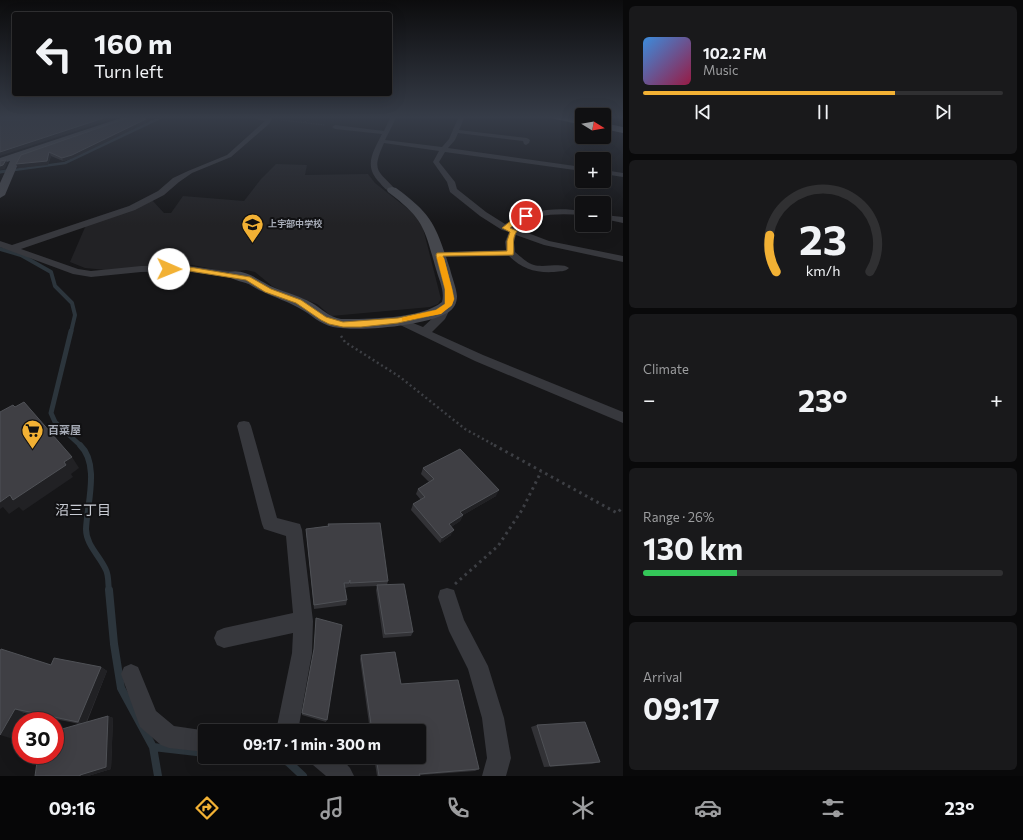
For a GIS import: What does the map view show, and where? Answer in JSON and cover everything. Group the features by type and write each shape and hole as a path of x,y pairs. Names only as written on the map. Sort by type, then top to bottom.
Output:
{"street":[{"path":"0,161 26,152"},
{"path":"14,248 132,208 149,200 190,172 229,156 234,152"},
{"path":"377,152 373,167 378,176 425,218 432,232 449,289 449,305 441,317 424,333"},
{"path":"442,152 438,156 436,162 451,182 453,190 483,214 510,230 548,243 623,259"},
{"path":"461,152 575,168"},
{"path":"0,195 17,155"},
{"path":"611,173 623,175"},
{"path":"564,268 545,270 523,266 511,253 510,230 515,221 526,216 551,211 575,212"},
{"path":"611,218 623,220"},
{"path":"0,244 76,272 91,274 183,268 248,278 268,291 299,302 323,319 343,325 398,320 428,315 445,309"},
{"path":"439,255 511,253"},
{"path":"398,320 479,358 623,418"},
{"path":"244,426 270,524 294,530 303,621 302,653 288,724"},
{"path":"447,597 456,624 478,666 493,718 499,758 494,776"},
{"path":"224,638 303,621"},
{"path":"131,674 148,719 169,737 198,740"},
{"path":"331,764 342,776"}],"path":[{"path":"332,322 345,342 400,377 464,429 617,513 623,507"},
{"path":"447,597 457,581 498,546 522,510 541,472"}],"shaded area":[{"name":"上宇部中学校","path":"276,164 307,165 305,175 368,174 375,183 412,212 422,224 441,299 438,304 430,307 331,316 317,304 282,291 272,286 255,272 246,270 229,272 187,264 106,270 85,268 70,262 86,225 152,200 164,213 171,213 183,196 244,201 261,179"}],"building":[{"path":"29,152 49,152 47,161 16,164 21,155"},
{"path":"49,152 78,152 72,155 62,158"},
{"path":"6,160 3,165 0,166 0,161"},
{"name":"百菜屋","path":"24,402 72,457 64,462 66,465 13,500 10,495 0,502 0,412 13,405 15,407"},
{"path":"460,449 499,490 460,512 463,515 449,524 454,530 442,538 413,504 425,497 418,489 434,479 423,468"},
{"path":"380,523 388,581 350,583 350,580 349,583 344,583 347,600 314,605 306,529 329,526 328,524"},
{"path":"404,584 413,632 385,634 377,585"},
{"path":"316,618 342,625 327,720 302,713 314,649"},
{"path":"1,649 51,665 54,658 101,667 78,722 64,719 64,712 30,712 15,709 0,735"},
{"path":"395,652 401,684 458,680 479,769 419,774 420,776 379,776 377,764 426,764 426,724 371,724 361,655"},
{"path":"108,716 106,767 80,776 35,776 37,764 64,764 64,728"},
{"path":"585,722 600,762 550,766 537,725"}],"waterway":[{"path":"6,171 0,172 65,163 88,152"},
{"path":"0,249 21,255 51,272 55,286 72,303 75,315 71,332"},
{"path":"71,331 51,413 55,422 80,445"},
{"path":"80,445 86,453 90,463 91,473 86,529 87,535 88,540 107,572 109,591"},
{"path":"109,590 114,644 121,688 153,747"},
{"path":"153,747 198,752"},
{"path":"153,747 158,776"},
{"path":"290,764 303,776"}],"slow traffic":[{"path":"405,319 438,312 445,309 449,305 449,289 440,258"}],"place":[{"name":"上宇部中学校","path":"253,244"},
{"name":"百菜屋","path":"32,450"}],"district":[{"name":"沼三丁目","path":"83,510"}],"route":[{"path":"169,269 183,268 248,278 268,291 299,302 323,319 343,325 398,320 428,315 445,309 449,305 449,289 439,255 511,253 510,241 511,235 514,231 505,228 526,216"}]}
